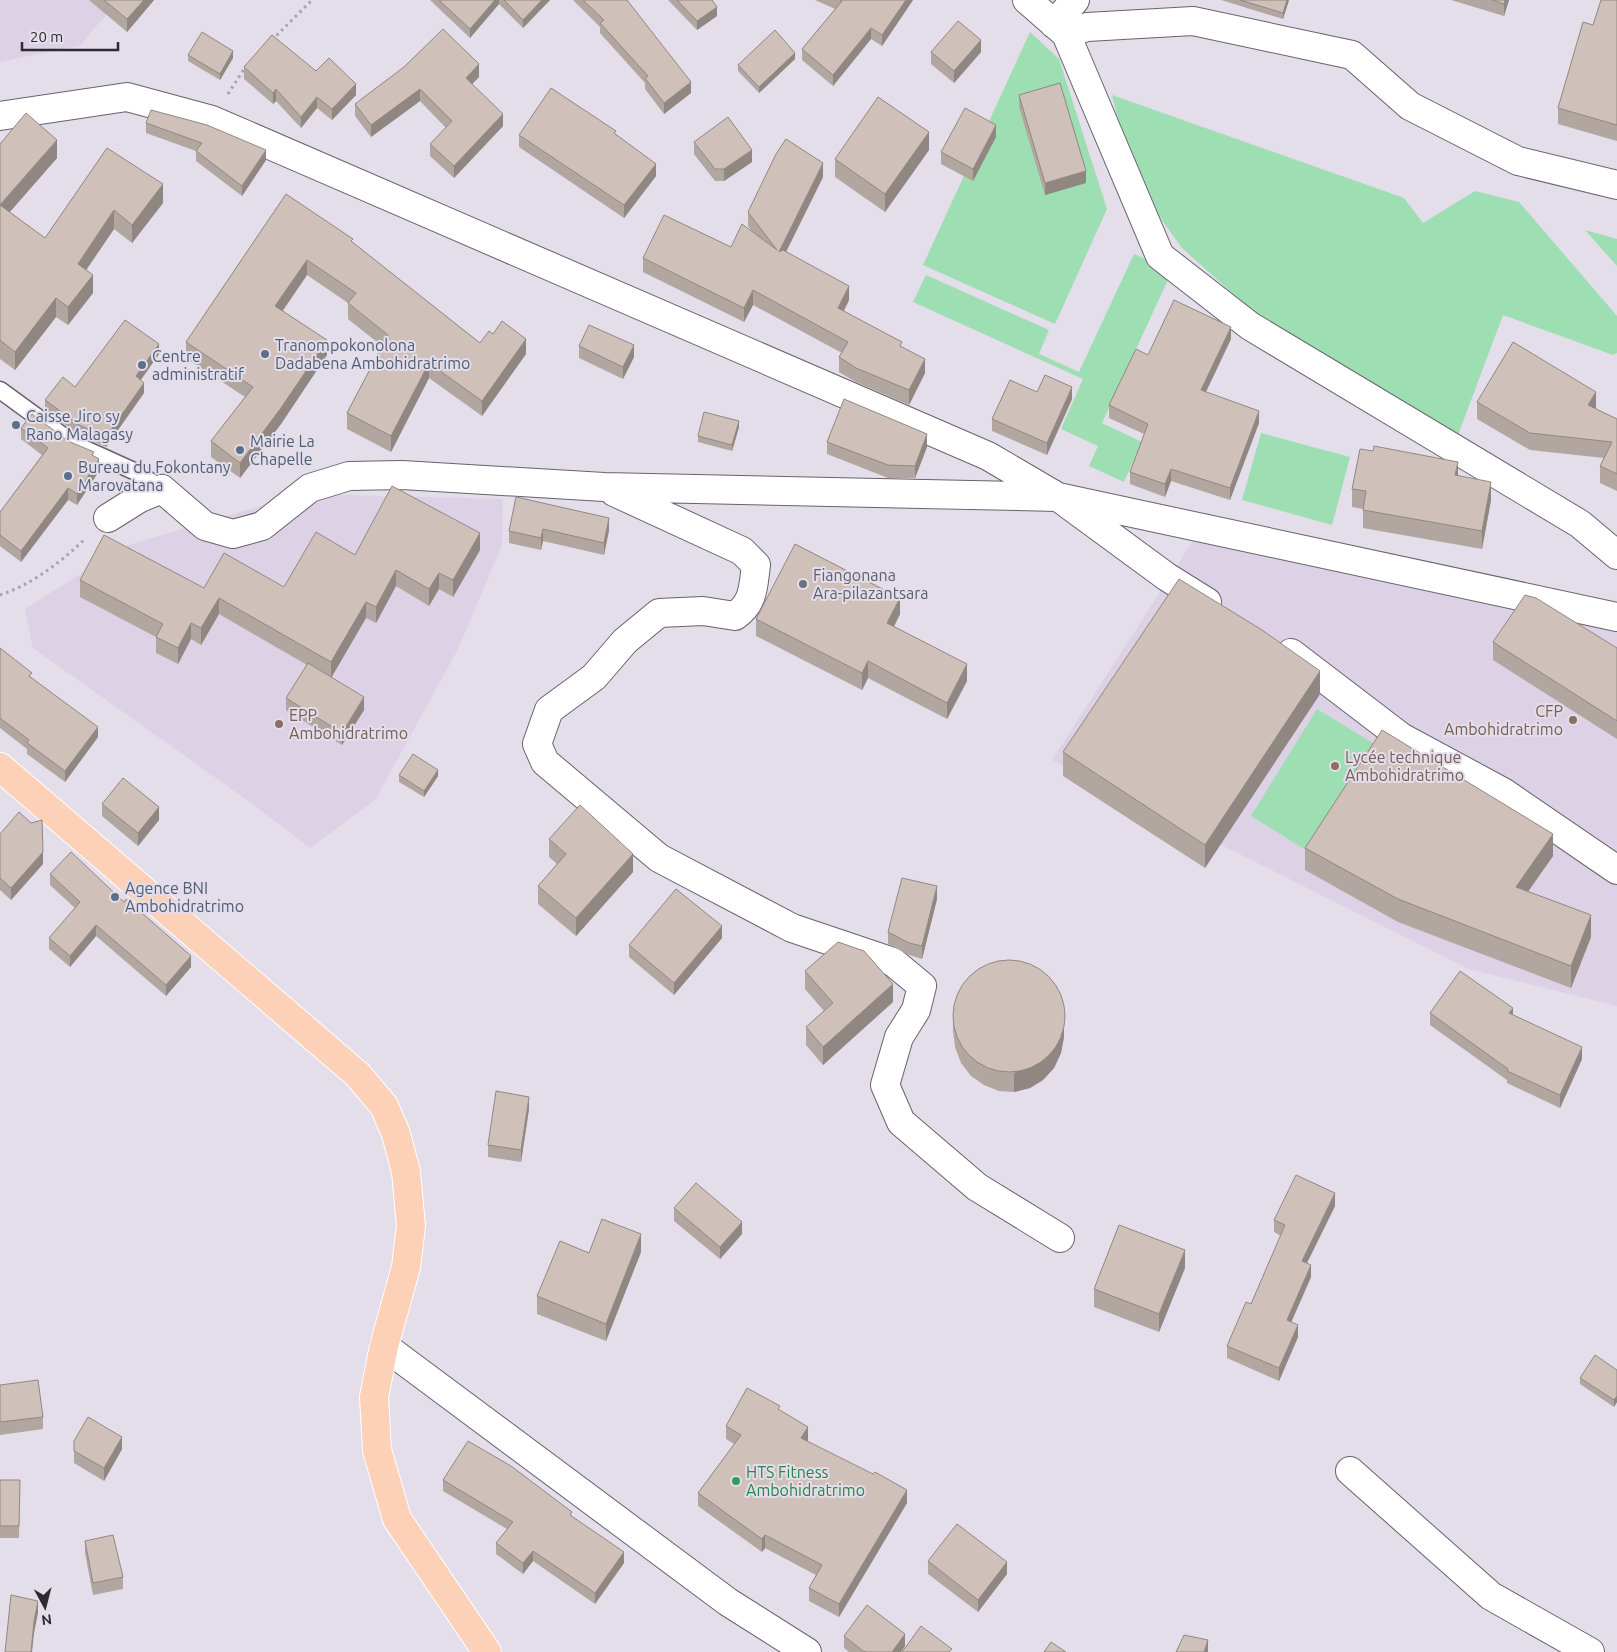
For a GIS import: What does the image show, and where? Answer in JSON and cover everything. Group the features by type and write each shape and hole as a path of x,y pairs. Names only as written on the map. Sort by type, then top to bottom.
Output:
{"main road":[{"path":"0,767 358,1075 384,1106 396,1134 406,1172 411,1226 406,1267 384,1346 374,1397 377,1450 396,1519 487,1652"}],"street":[{"path":"1027,0 1060,29 1160,256 1250,326 1580,524 1617,555"},
{"path":"1060,29 1075,0"},
{"path":"1060,29 1193,21 1352,55 1410,106 1518,161 1617,185"},
{"path":"0,116 127,97 212,120 988,456 1058,497 1168,577 1226,613"},
{"path":"108,518 140,498 162,489 205,526 233,534 262,526 310,488 349,476 411,475 604,488 1058,497 1617,617"},
{"path":"604,488 742,550 756,565 748,608 735,616 703,611 659,613 625,641 594,676 549,710 537,744 545,762 659,858 792,928 893,962 922,986 916,1010 899,1037 885,1085 901,1122 977,1187 1060,1238"},
{"path":"1268,639 1293,654 1401,737 1503,792 1617,870"},
{"path":"384,1346 728,1602 808,1652"},
{"path":"1350,1470 1491,1596 1590,1652"}],"lane":[{"path":"0,390 74,444 136,472 162,489"}],"path":[{"path":"268,43 312,0"},
{"path":"212,120 243,69 249,63"},
{"path":"0,595 16,590 63,560 108,518"}],"shaded area":[{"path":"0,0 119,0 80,45 0,62"},
{"name":"EPP Ambohidratrimo","path":"301,494 503,499 502,545 458,649 375,800 310,848 254,805 33,648 25,609 125,546"},
{"name":"Lycée technique Ambohidratrimo","path":"1196,536 1617,628 1617,1006 1469,969 1052,760"}],"green space":[{"path":"1030,32 1059,59 1107,209 1055,324 923,265"},
{"path":"1112,95 1404,198 1423,223 1475,191 1519,202 1617,316 1617,353 1613,355 1503,315 1458,435 1271,328 1182,248 1133,180"},
{"path":"1585,230 1617,239 1617,266"},
{"path":"1134,254 1172,271 1102,423 1142,442 1124,482 1089,466 1098,446 1061,429 1083,379 913,302 926,275 1049,330 1039,354 1079,372"},
{"path":"1261,433 1350,457 1332,525 1242,500"},
{"path":"1317,709 1376,745 1309,852 1251,816"}],"building":[{"path":"104,0 144,0 127,19"},
{"path":"439,0 495,0 470,29"},
{"path":"504,0 542,0 523,20"},
{"path":"583,0 627,0 691,82 664,103 645,78 648,76 600,23 604,20"},
{"path":"677,0 712,0 717,7 697,21"},
{"path":"840,0 906,0 882,35 871,28 833,75 802,49 842,1"},
{"path":"1240,0 1287,0 1283,13"},
{"path":"1492,0 1505,0 1504,4"},
{"path":"1601,0 1617,0 1617,125 1558,108 1583,22 1593,25"},
{"path":"958,21 981,40 954,71 931,52"},
{"path":"443,29 479,64 466,78 503,114 454,166 430,144 452,121 420,89 371,125 355,104 404,67"},
{"path":"775,30 795,53 759,87 738,65"},
{"path":"202,32 233,51 220,74 188,55"},
{"path":"272,35 316,71 329,58 356,84 332,109 317,97 301,117 276,89 273,93 244,67"},
{"path":"1060,83 1086,171 1045,183 1019,95"},
{"path":"551,88 616,131 614,133 656,164 624,205 519,135"},
{"path":"878,97 929,132 885,194 835,159"},
{"path":"965,108 996,125 973,169 941,152"},
{"path":"151,110 207,125 266,150 242,186 196,151 202,143 146,123"},
{"path":"26,113 57,140 0,205 0,144"},
{"path":"728,117 752,150 724,169 715,169 694,142"},
{"path":"786,139 823,163 779,252 783,250 849,286 838,308 902,342 900,346 925,359 909,390 856,368 839,357 848,342 753,290 744,308 643,258 664,215 731,247 742,224 777,250 748,212 776,154"},
{"path":"107,148 163,184 132,225 114,210 78,264 93,275 68,307 56,298 15,352 0,340 0,205 45,238"},
{"path":"286,194 353,239 351,241 480,343 489,331 493,334 502,321 526,339 482,401 429,363 391,436 347,413 388,335 348,303 356,293 307,260 275,306 327,340 281,408 240,463 211,441 253,387 186,342"},
{"path":"1174,300 1231,327 1201,390 1259,411 1230,488 1171,469 1165,484 1130,472 1148,424 1109,405 1136,349 1148,355"},
{"path":"125,320 159,344 136,376 144,383 106,437 79,425 45,400 63,377 75,387"},
{"path":"589,325 634,345 623,367 579,346"},
{"path":"1513,342 1596,392 1588,405 1617,419 1617,474 1600,466 1612,442 1530,433 1477,402"},
{"path":"1045,375 1072,387 1047,443 992,419 1010,380 1037,392"},
{"path":"844,399 927,434 915,466 888,465 827,442"},
{"path":"704,412 739,421 732,445 698,436"},
{"path":"32,414 68,441 94,452 92,455 99,459 77,494 68,488 21,551 0,535 0,512 48,448 21,428"},
{"path":"1374,446 1458,462 1455,475 1491,482 1482,531 1363,510 1366,491 1352,489 1360,449 1373,451"},
{"path":"392,486 480,533 453,580 439,573 429,589 396,570 376,607 366,602 331,662 219,598 201,628 191,623 178,648 156,637 163,624 80,580 104,535 204,588 224,553 284,587 316,532 355,555"},
{"path":"516,497 609,518 604,543 543,529 541,538 509,531"},
{"path":"795,544 900,598 887,623 967,664 947,703 868,661 862,673 756,619"},
{"path":"1179,579 1262,630 1320,671 1205,845 1063,752"},
{"path":"1525,595 1536,598 1617,648 1617,721 1493,642"},
{"path":"0,648 32,673 29,676 98,727 65,771 27,743 29,740 0,718"},
{"path":"308,663 364,697 342,733 286,698"},
{"path":"1382,730 1553,834 1516,887 1591,915 1571,966 1398,899 1305,848"},
{"path":"413,754 438,770 424,791 399,775"},
{"path":"123,778 159,807 138,833 102,804"},
{"path":"580,805 633,854 576,918 538,886 566,854 549,839"},
{"path":"19,812 31,823 42,820 43,852 11,888 0,878 0,834"},
{"path":"71,852 124,902 126,899 191,956 166,985 96,925 70,956 49,938 80,902 50,874"},
{"path":"902,878 937,886 922,946 909,943 888,932"},
{"path":"676,889 722,926 674,983 629,945"},
{"path":"838,942 864,951 893,984 823,1047 806,1027 833,1003 805,971"},
{"path":"1009,960 1030,964 1049,976 1061,995 1065,1016 1061,1037 1049,1056 1030,1068 1009,1072 988,1068 969,1056 957,1037 953,1016 957,995 969,976 988,964"},
{"path":"1460,971 1513,1008 1509,1013 1582,1047 1560,1095 1507,1071 1508,1069 1430,1013"},
{"path":"496,1091 529,1097 521,1150 488,1145"},
{"path":"1296,1175 1335,1193 1302,1261 1311,1265 1287,1320 1298,1325 1279,1368 1227,1346 1246,1302 1251,1304 1285,1225 1274,1220"},
{"path":"696,1183 742,1222 720,1247 674,1208"},
{"path":"602,1219 641,1234 606,1324 537,1296 560,1241 589,1253"},
{"path":"1119,1225 1185,1250 1159,1314 1094,1289"},
{"path":"1595,1355 1617,1370 1617,1396 1614,1400 1580,1378"},
{"path":"38,1380 43,1417 0,1422 0,1385"},
{"path":"747,1388 780,1406 778,1409 808,1427 801,1438 873,1474 875,1472 907,1490 839,1604 809,1588 822,1565 765,1535 762,1539 698,1493 741,1435 726,1426"},
{"path":"88,1417 122,1437 104,1468 74,1451 74,1441"},
{"path":"468,1441 511,1466 572,1512 570,1515 624,1552 595,1593 533,1551 523,1563 496,1543 513,1522 443,1480"},
{"path":"0,1480 20,1480 19,1526 0,1526"},
{"path":"957,1524 1007,1562 978,1600 928,1561"},
{"path":"113,1535 123,1577 93,1583 85,1541"},
{"path":"11,1595 38,1601 31,1652 5,1652"},
{"path":"867,1605 905,1634 892,1652 863,1651 844,1636"},
{"path":"921,1626 952,1649 949,1652 902,1652"},
{"path":"1184,1635 1208,1640 1204,1652 1176,1652"},
{"path":"1051,1642 1066,1652 1044,1652"}],"place":[{"name":"Tranompokonolona Dadabena Ambohidratrimo","path":"265,354"},
{"name":"Centre administratif","path":"142,365"},
{"name":"Caisse Jiro sy Rano Malagasy","path":"16,425"},
{"name":"Mairie La Chapelle","path":"240,450"},
{"name":"Bureau du Fokontany Marovatana","path":"68,476"},
{"name":"Fiangonana Ara-pilazantsara","path":"803,584"},
{"name":"CFP Ambohidratrimo","path":"1573,720"},
{"name":"EPP Ambohidratrimo","path":"279,724"},
{"name":"Lycée technique Ambohidratrimo","path":"1335,766"},
{"name":"Agence BNI Ambohidratrimo","path":"115,897"},
{"name":"HTS Fitness Ambohidratrimo","path":"736,1481"}]}
